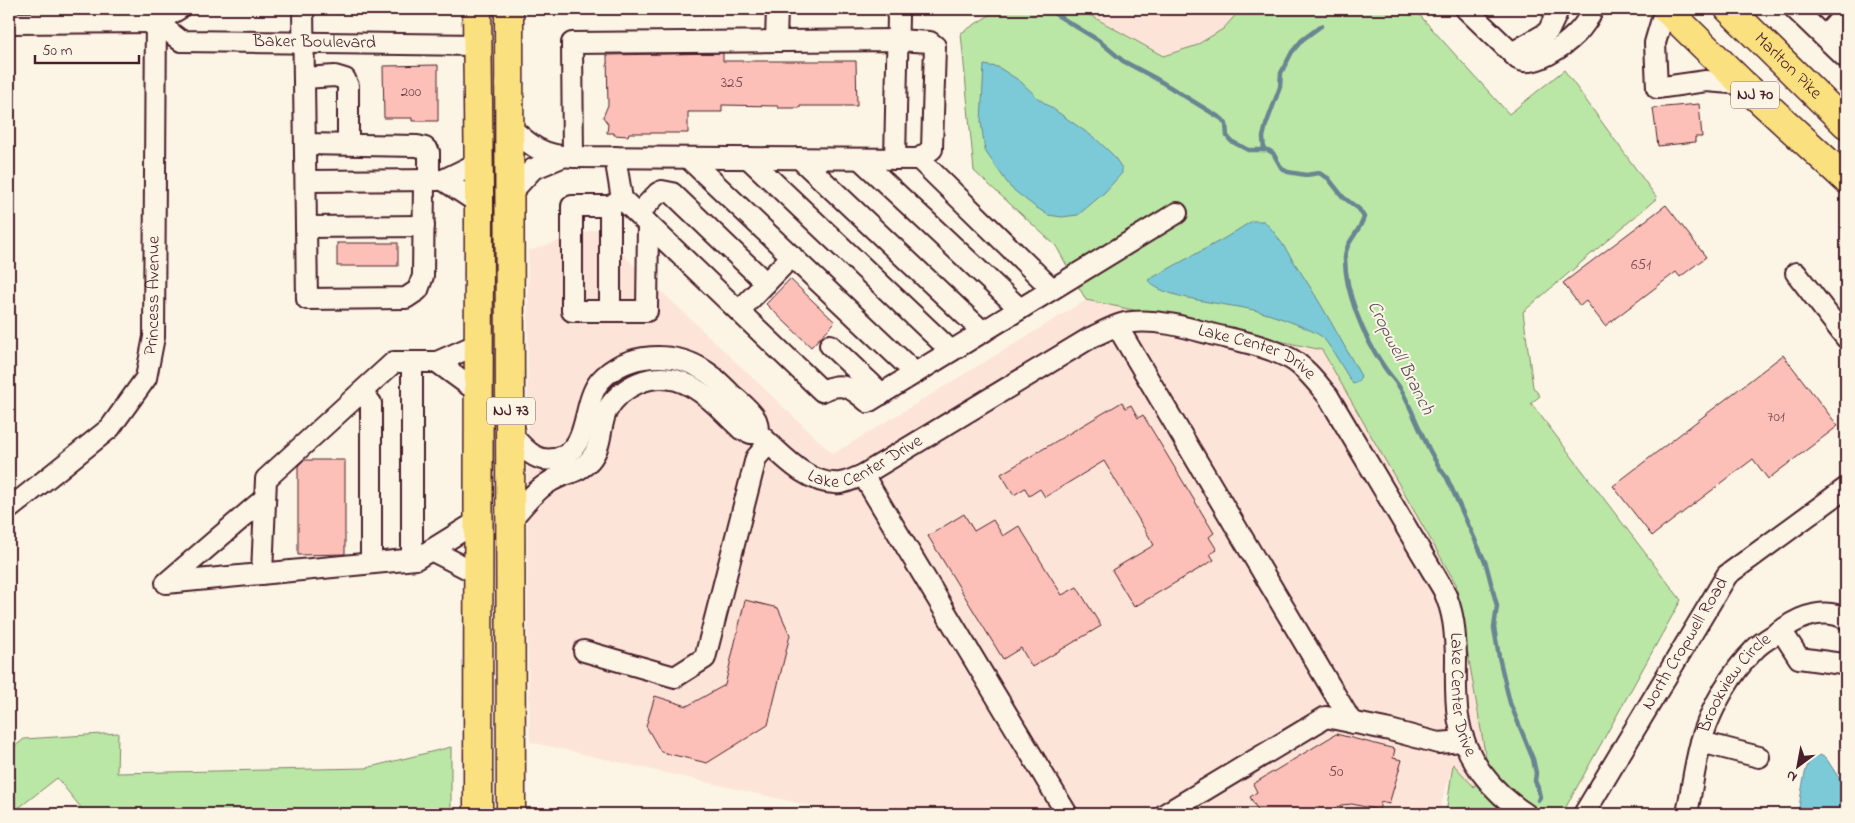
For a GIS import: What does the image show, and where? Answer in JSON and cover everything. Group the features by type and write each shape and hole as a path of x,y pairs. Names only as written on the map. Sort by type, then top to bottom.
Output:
{"highway":[{"name":"NJ 73","path":"476,9 478,163 478,814"},
{"path":"483,9 491,17 495,30 495,147 500,160 510,164"},
{"name":"NJ 73","path":"509,9 511,814"},
{"name":"NJ 70","path":"1665,9 1742,84 1846,179"},
{"name":"Marlton Pike","path":"1729,9 1835,105 1846,124"}],"street":[{"path":"9,23 157,15 179,9"},
{"path":"303,9 306,226 308,299 406,298 413,295 422,283 423,276 424,226 432,180 429,152 425,148 417,146 305,144"},
{"path":"776,40 777,9"},
{"path":"895,9 898,16 895,159"},
{"path":"1466,9 1512,53 1526,62 1549,54 1576,35 1585,24 1593,9"},
{"path":"1665,9 1655,43 1656,88 1706,81 1742,84"},
{"path":"1795,9 1846,58"},
{"path":"1824,37 1846,13"},
{"name":"Baker Boulevard","path":"157,15 181,41 477,45"},
{"name":"Princess Avenue","path":"10,504 110,428 146,378 154,337 157,15"},
{"path":"1512,53 1545,34 1556,15"},
{"path":"510,127 534,148 567,157 919,159 932,149 936,50 930,42 898,40 572,43 567,157"},
{"path":"304,78 335,76 345,79 348,86 348,144"},
{"path":"510,194 533,169 567,157"},
{"path":"610,311 616,203 615,157"},
{"path":"688,158 916,373"},
{"path":"748,158 951,351"},
{"path":"799,158 983,332"},
{"path":"860,159 1020,309"},
{"path":"919,159 1052,290"},
{"path":"306,181 432,180 478,163"},
{"path":"432,180 478,203"},
{"path":"766,283 672,193 662,191 658,193 643,219 647,312 572,311 572,206 616,203 643,219 822,391 830,387 850,388 868,402 1177,213"},
{"path":"306,226 424,226"},
{"path":"739,312 792,256"},
{"path":"1796,273 1846,338"},
{"name":"Lake Center Drive","path":"510,521 533,494 555,479 574,473 587,464 597,449 605,418 611,404 623,391 642,381 661,378 692,385 742,429 764,438 806,473 817,479 840,483 863,475 1090,338 1117,326 1132,322 1161,322 1192,328 1271,350 1291,359 1307,371 1328,396 1443,589 1452,608 1455,637 1457,706 1464,741 1477,767 1493,788 1506,801 1526,814"},
{"path":"1117,326 1352,724"},
{"path":"262,574 266,479 394,362 437,362 478,344"},
{"path":"830,345 882,394"},
{"name":"Lake Center Drive","path":"511,434 530,455 549,460 566,454 574,448 579,438 592,393 600,381 618,367 644,357 672,358 704,370 756,419 764,438"},
{"path":"412,362 412,559"},
{"path":"437,362 478,392"},
{"path":"361,393 371,403 371,563"},
{"path":"584,651 676,677 705,658 756,458 764,438"},
{"path":"863,475 1067,814"},
{"name":"North Cropwell Road","path":"1584,814 1727,575 1846,488"},
{"path":"265,498 166,582 416,559 478,521"},
{"path":"431,550 478,574"},
{"name":"Brookview Circle","path":"1687,814 1701,742 1714,708 1733,676 1754,649 1793,622 1821,613 1840,616 1846,619"},
{"path":"1781,630 1799,658 1842,664 1846,661"},
{"path":"1165,814 1326,717 1352,724 1390,730 1438,743 1464,741"},
{"path":"1701,742 1759,757"}],"shaded area":[{"path":"1074,9 1241,9 1223,29 1195,46 1162,56 1100,20"},
{"path":"596,229 833,454 1086,300 1322,350 1456,584 1486,759 1474,787 1453,765 1438,814 830,814 815,807 530,742 527,615 528,251"}],"green space":[{"path":"994,9 1079,9 1163,56 1195,46 1223,29 1241,9 1414,9 1509,114 1564,70 1657,198 1523,312 1533,387 1540,396 1531,403 1681,600 1562,814 1446,814 1453,764 1474,787 1486,759 1456,584 1322,350 1086,300 1056,246 974,171 961,33 996,11"},
{"path":"118,733 117,773 366,768 451,747 451,814 86,814 57,778 9,814 9,751 24,739"}],"water":[{"path":"984,65 998,67 1020,81 1039,99 1096,139 1113,155 1122,168 1122,173 1104,193 1078,215 1062,217 1048,215 1034,206 1011,188 985,151 981,122"},
{"path":"1252,221 1264,221 1282,244 1315,295 1361,376 1358,382 1353,384 1321,336 1306,328 1257,311 1179,296 1154,286 1148,280"},
{"path":"1820,755 1826,758 1846,789 1846,814 1798,814 1809,761 1815,756"}],"building":[{"path":"723,53 723,61 856,61 857,106 778,108 778,106 722,105 722,112 688,112 688,133 629,133 628,136 607,133 608,124 603,117 608,105 607,55"},
{"path":"438,65 438,121 412,121 412,118 384,118 383,66"},
{"path":"1699,104 1702,137 1695,137 1695,142 1658,146 1653,108"},
{"path":"1666,205 1706,257 1680,277 1676,272 1605,326 1586,301 1580,306 1563,283"},
{"path":"337,243 398,243 398,266 337,266"},
{"path":"790,279 835,322 811,347 766,304"},
{"path":"1783,355 1838,426 1768,479 1753,459 1652,536 1613,486"},
{"path":"1122,402 1125,408 1131,405 1138,418 1143,415 1214,533 1209,537 1217,550 1210,554 1214,560 1134,607 1112,570 1154,545 1104,461 1045,497 1040,489 1029,496 1025,488 1014,495 1001,474"},
{"path":"304,460 345,460 345,554 298,555 298,466"},
{"path":"964,514 974,531 993,520 1003,536 1019,526 1062,595 1077,587 1101,626 1032,667 1021,648 1003,659 928,536"},
{"path":"745,600 778,608 790,635 768,725 707,763 661,752 646,726 655,696 687,706 725,685"},
{"path":"1336,734 1395,749 1393,758 1402,760 1389,804 1381,802 1379,810 1352,804 1341,805 1327,814 1260,814 1250,797 1257,792 1253,784"}],"waterway":[{"name":"Cropwell Branch","path":"1047,9 1098,40 1123,61 1155,78 1222,119 1226,124 1227,136 1231,141 1248,150 1268,150 1273,153 1282,169 1288,172 1306,175 1319,173 1328,178 1343,197 1359,209 1364,217 1347,247 1345,258 1352,300 1369,342 1385,369 1401,389 1428,447 1447,478 1486,564 1497,606 1494,628 1499,657 1510,703 1533,759 1536,773 1535,781 1540,797 1538,800"},
{"path":"1264,150 1263,137 1280,87 1281,73 1292,52 1302,40 1321,26"}]}
